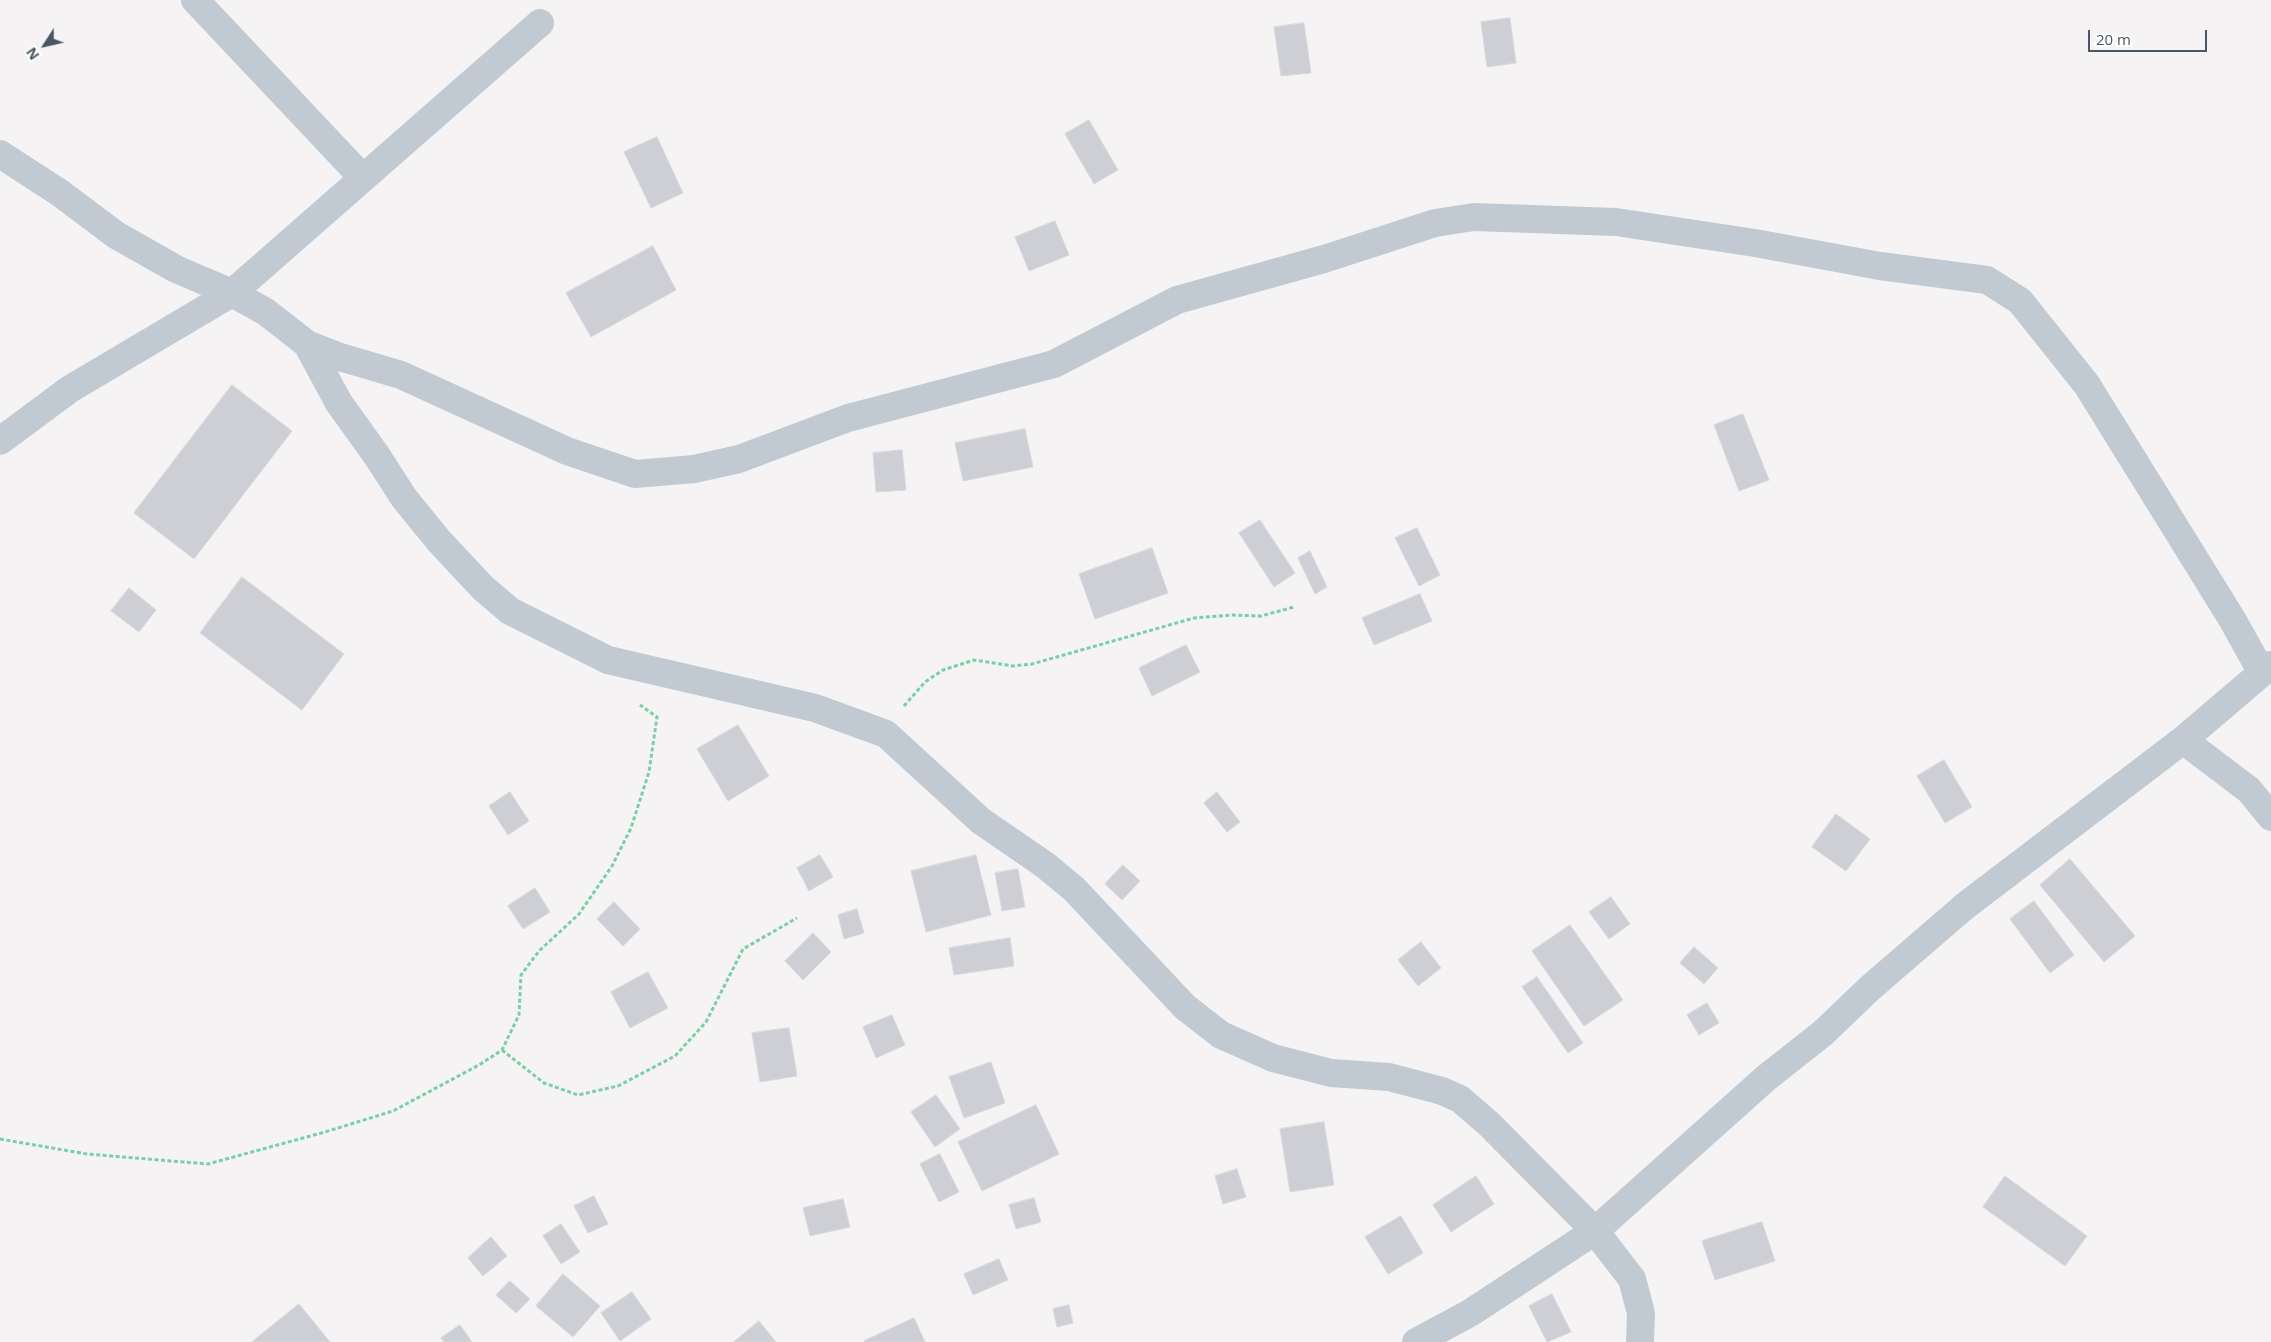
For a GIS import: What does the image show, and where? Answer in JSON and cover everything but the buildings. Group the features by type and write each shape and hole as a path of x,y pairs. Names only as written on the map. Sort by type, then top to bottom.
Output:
{"street":[{"path":"195,0 362,177"},
{"path":"0,442 70,389 232,293 362,177 540,23"},
{"path":"0,154 60,193 116,236 176,269 232,293 266,312 306,344 340,357 401,375 567,451 636,474 694,469 739,459 848,418 1054,364 1177,300 1324,259 1435,224 1474,217 1616,222 1755,243 1880,266 1987,280 2020,301 2087,385 2232,619 2266,669 2183,740 1965,906 1870,988 1823,1033 1766,1078 1595,1231 1470,1313 1416,1342"},
{"path":"306,344 339,403 404,498 439,541 483,588 510,611 608,660 815,708 886,734 981,821 1045,865 1074,889 1185,1007 1221,1035 1273,1058 1331,1073 1397,1078 1442,1090 1460,1099 1489,1124 1595,1231 1632,1279 1641,1313 1640,1342"},
{"path":"2183,740 2249,790 2271,817"}],"path":[{"path":"886,734 898,718 906,701 925,682 944,670 974,660 1013,666 1032,664 1194,618 1230,615 1261,616 1294,607"},
{"path":"0,1139 87,1154 208,1164 393,1111 479,1066 502,1050 519,1015 521,975 539,951 579,914 612,866 630,828 649,772 657,717 630,697 608,660"},
{"path":"502,1050 544,1083 578,1095 618,1086 675,1056 706,1022 743,950 797,918"}]}
